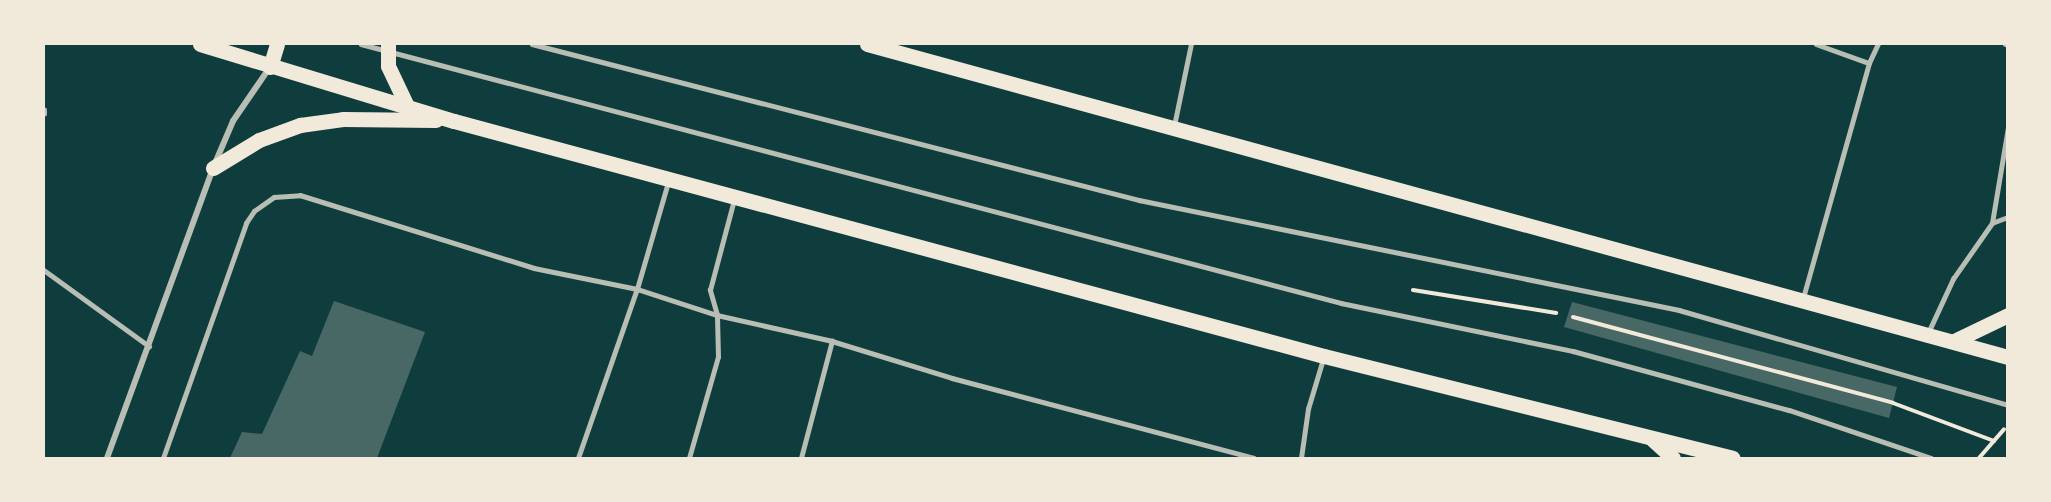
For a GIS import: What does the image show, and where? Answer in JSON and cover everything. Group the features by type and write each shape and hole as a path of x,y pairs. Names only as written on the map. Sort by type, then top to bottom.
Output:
{"main road":[{"path":"200,44 454,121 735,195 1324,356 1732,459"},
{"path":"270,67 272,44"},
{"path":"270,67 277,44"},
{"path":"867,44 1803,298 2007,357"},
{"path":"387,48 388,66 407,106"},
{"path":"213,168 259,140 300,125 344,119 454,121"},
{"path":"1954,341 2007,315"},
{"path":"1653,440 1672,459"}],"street":[{"path":"107,459 213,168 233,121 270,67"}],"lane":[{"path":"362,44 387,48 1341,303 1584,354 1790,410 1931,459"},
{"path":"532,44 1139,200 1679,310 2007,405"},
{"path":"1174,126 1191,44"},
{"path":"1816,44 1869,63"},
{"path":"1803,298 1869,63 1878,44"},
{"path":"1928,334 1953,279 1992,223 2007,127"},
{"path":"578,459 637,289 669,178"},
{"path":"163,459 246,223 255,211 274,197 300,195 534,268 637,289 717,315 832,341 952,378 1254,459"},
{"path":"689,459 718,357 717,315 710,290 735,195"},
{"path":"1992,223 2007,217"},
{"path":"44,270 149,346"},
{"path":"801,459 832,341"},
{"path":"1301,459 1308,409 1324,356"}],"path":[{"path":"1567,315 1893,403 1994,441"},
{"path":"1979,459 2007,426"}],"building":[{"path":"334,301 425,332 377,458 230,458 242,432 262,434 300,351 312,356"},
{"path":"1572,302 1897,387 1889,418 1564,327"}]}
